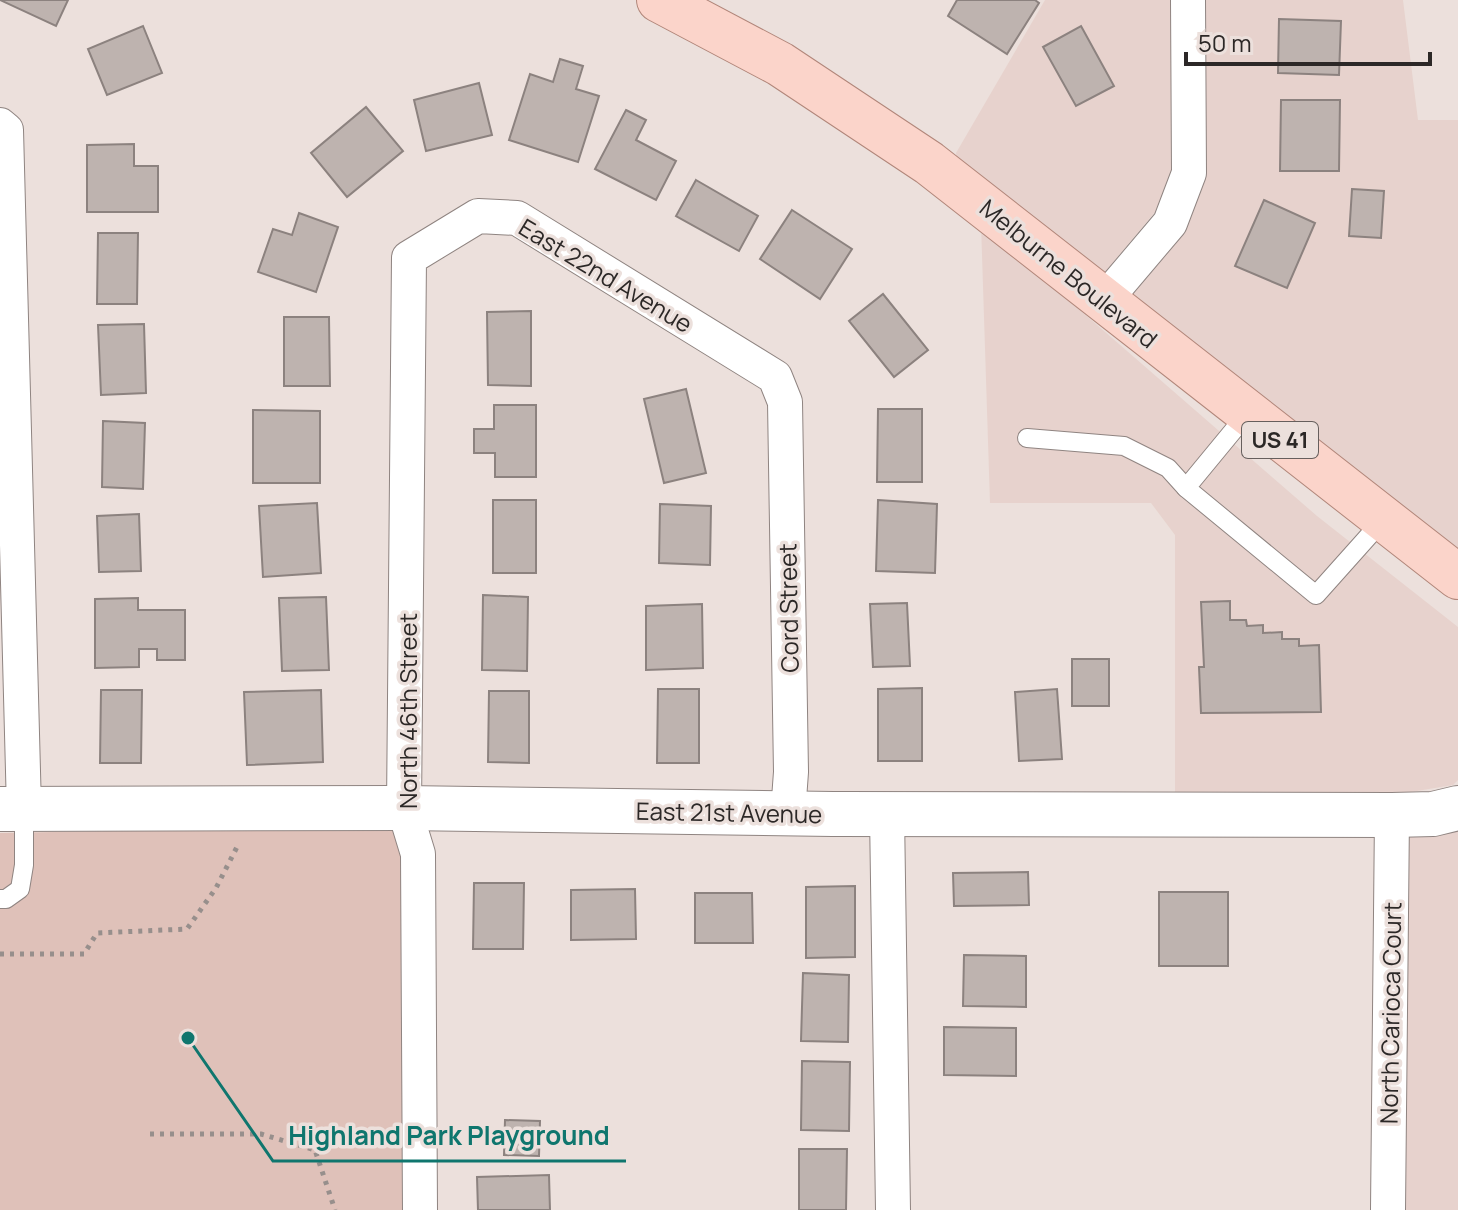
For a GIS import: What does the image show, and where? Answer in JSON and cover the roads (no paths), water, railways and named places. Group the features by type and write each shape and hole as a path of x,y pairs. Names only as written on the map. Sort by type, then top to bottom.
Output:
{"main road":[{"name":"Melburne Boulevard","path":"659,0 780,64 886,133 1458,577"}],"street":[{"path":"1103,302 1170,223 1189,173 1188,0"},
{"path":"3,128 12,809"},
{"name":"East 22nd Avenue","path":"409,258 478,216 517,218 775,377 785,402"},
{"name":"North 46th Street","path":"409,258 404,808 418,854 420,1210"},
{"name":"Cord Street","path":"785,402 791,772 788,813"},
{"name":"East 21st Avenue","path":"12,809 404,808 887,814 1392,815 1433,814 1458,808"},
{"path":"887,814 893,1210"},
{"name":"North Carioca Court","path":"1388,1210 1392,815"}],"lane":[{"path":"1186,488 1247,414"},
{"path":"1027,438 1124,446 1168,468 1186,488 1316,595 1383,520"},
{"path":"3,899 20,889 24,865 12,809"}],"place":[{"name":"Highland Park Playground","path":"188,1038"}]}
